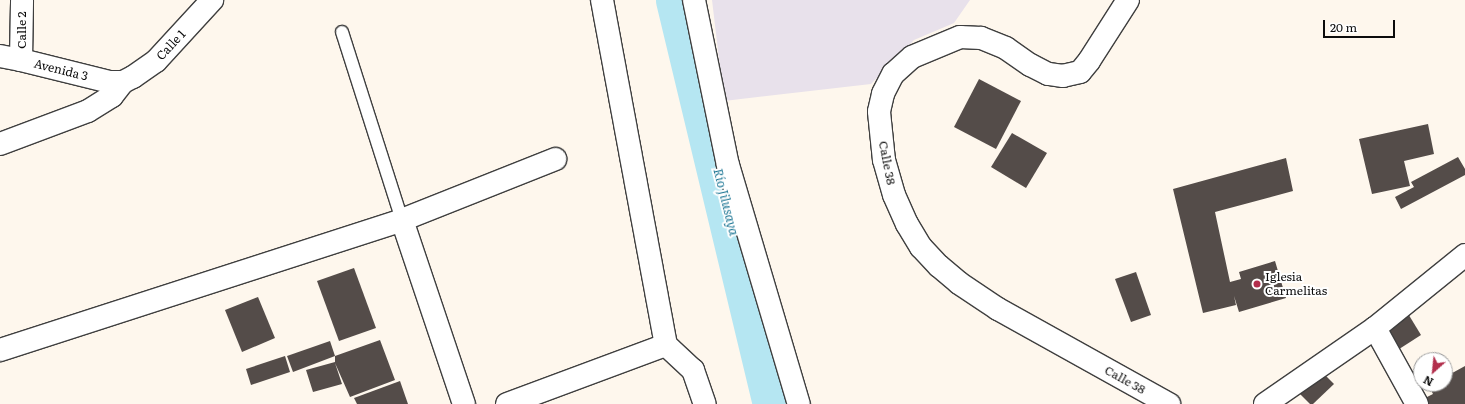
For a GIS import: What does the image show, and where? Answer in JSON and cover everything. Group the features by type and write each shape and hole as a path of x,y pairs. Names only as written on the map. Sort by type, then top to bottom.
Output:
{"street":[{"name":"Calle 2","path":"21,60 22,0"},
{"name":"Calle 1","path":"0,144 88,111 112,96 123,82 156,61 212,0"},
{"path":"602,0 666,345 693,370 705,404"},
{"path":"694,0 728,165 799,404"},
{"name":"Calle 38","path":"1128,0 1089,62 1080,72 1063,76 1048,74 1030,65 1006,48 981,38 960,37 912,57 893,74 883,94 879,112 884,160 894,195 907,224 918,241 939,266 960,283 998,309 1169,404"},
{"name":"Avenida 3","path":"0,56 110,82 123,82"},
{"path":"0,350 402,220 555,159"},
{"path":"402,220 464,404"},
{"path":"1265,404 1375,328 1465,256"},
{"path":"1375,328 1417,404"},
{"path":"507,404 666,345"}],"lane":[{"path":"342,32 402,220"}],"shaded area":[{"path":"712,0 970,0 954,23 914,40 871,84 724,101"}],"building":[{"path":"979,79 1021,101 996,149 954,127"},
{"path":"1428,124 1434,154 1404,161 1410,186 1372,194 1359,139"},
{"path":"1012,133 1047,153 1026,188 991,167"},
{"path":"1458,157 1465,169 1465,175 1401,209 1395,197 1414,187 1411,182"},
{"path":"1286,158 1293,191 1215,212 1230,282 1241,279 1239,272 1275,261 1286,298 1239,312 1234,296 1236,305 1203,313 1173,189"},
{"path":"354,268 376,328 339,341 317,281"},
{"path":"1136,272 1151,315 1131,322 1115,279"},
{"path":"258,297 275,338 242,352 225,310"},
{"path":"1407,312 1421,335 1393,353 1379,329"},
{"path":"380,340 395,380 350,397 335,363 342,384 313,392 306,370 335,362 335,356"},
{"path":"330,341 335,356 293,372 287,356"},
{"path":"285,356 290,372 251,385 246,369"},
{"path":"1465,366 1465,404 1423,404 1421,400 1433,394 1432,392 1453,392 1453,373"},
{"path":"1321,371 1334,384 1313,404 1310,404 1299,393"},
{"path":"400,381 408,404 357,404 354,398"}],"waterway":[{"name":"Río Jilusaya","path":"677,0 774,404"}],"place":[{"name":"Iglesia Carmelitas","path":"1257,284"}]}
